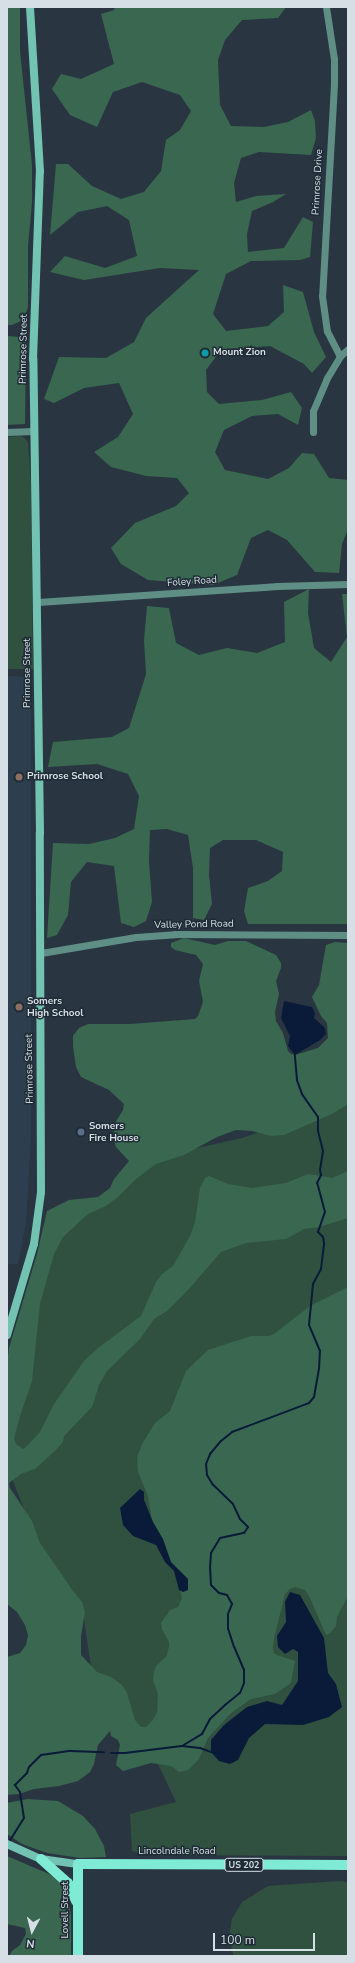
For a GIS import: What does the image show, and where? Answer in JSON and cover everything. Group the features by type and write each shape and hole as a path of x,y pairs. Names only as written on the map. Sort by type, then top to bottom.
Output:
{"main road":[{"name":"Primrose Street","path":"7,1335 34,1244 41,1192 39,1026 41,953 38,602 33,359 40,171 30,7"},
{"path":"7,1844 41,1859 78,1864"},
{"path":"41,1859 68,1883 73,1891 78,1912"},
{"name":"Lincolndale Road","path":"78,1864 348,1865"},
{"name":"Lovell Street","path":"78,1864 78,1956"}],"street":[{"name":"Primrose Drive","path":"326,7 334,59 334,84 322,296 327,331 340,356"},
{"path":"313,432 314,411 327,378 340,356 348,349"},
{"path":"7,432 34,431"},
{"name":"Foley Road","path":"38,602 277,586 348,584"},
{"name":"Valley Pond Road","path":"41,953 136,937 175,934 348,935"}],"shaded area":[{"name":"Somers High School","path":"7,676 31,677 31,1136 26,1223 18,1264 7,1264"}],"green space":[{"path":"7,7 20,7 20,51 32,165 32,203 28,246 28,307 21,321 12,325 7,325"},
{"path":"115,7 286,7 278,18 242,20 225,40 218,60 220,105 231,126 264,127 288,122 311,110 315,121 316,138 311,155 259,152 241,158 234,183 236,202 256,196 286,194 273,202 252,211 247,234 248,252 284,248 303,217 313,222 310,257 300,260 251,261 226,274 213,314 226,331 268,326 284,312 283,285 303,292 314,332 326,357 312,373 304,364 270,346 221,350 206,370 207,392 219,404 262,400 291,392 302,408 298,425 278,414 252,416 224,430 215,452 225,470 268,479 289,468 302,453 314,454 329,478 348,480 348,529 342,544 339,573 315,572 287,540 268,530 251,538 237,575 213,585 148,580 121,564 111,548 135,523 176,506 189,493 177,478 146,476 111,467 94,452 118,437 133,414 119,383 84,388 54,403 44,399 59,357 106,358 134,342 146,318 199,270 160,268 84,280 50,272 65,256 105,268 137,256 129,220 107,206 78,212 50,235 56,164 68,164 92,186 121,199 144,192 161,171 166,140 180,130 191,111 180,95 142,82 113,92 97,127 70,115 52,89 61,74 81,79 114,64 101,14 114,10"},
{"path":"7,336 19,337 26,342 25,424 7,425"},
{"path":"21,436 26,439 28,443 31,484 33,669 7,669 7,437"},
{"path":"309,589 308,613 314,648 331,662 347,637 342,594 348,594 348,924 248,924 244,911 248,888 268,881 282,871 283,852 256,840 223,840 210,848 209,875 212,904 204,920 193,918 193,868 188,835 167,829 150,830 149,861 152,902 146,921 134,927 121,923 114,866 87,862 71,882 68,915 57,935 47,938 53,843 89,844 115,838 134,829 139,796 128,774 97,764 48,767 53,742 112,737 129,728 146,674 144,640 147,606 169,608 176,643 199,655 227,648 257,653 285,642 284,602"},
{"path":"184,938 215,945 228,941 246,941 276,955 281,963 281,968 276,981 279,994 275,1012 276,1021 283,1033 288,1051 295,1055 318,1048 328,1038 327,1023 321,1016 312,997 319,985 326,945 335,942 348,943 348,1104 332,1114 284,1135 271,1136 252,1131 236,1130 217,1137 184,1155 156,1164 136,1179 118,1197 106,1206 88,1214 63,1237 54,1254 40,1304 32,1381 14,1439 16,1444 23,1449 40,1432 54,1404 84,1361 98,1348 141,1316 156,1282 162,1274 173,1266 190,1236 195,1222 200,1188 205,1178 209,1176 228,1184 252,1188 286,1183 308,1174 332,1178 348,1171 348,1218 319,1227 304,1229 286,1239 246,1243 221,1252 188,1290 167,1311 154,1319 140,1339 107,1371 99,1385 92,1407 64,1436 63,1442 57,1449 35,1469 21,1474 9,1483 10,1488 32,1521 40,1543 82,1602 85,1612 81,1636 81,1655 97,1672 111,1677 122,1685 127,1693 135,1720 141,1727 146,1727 153,1720 157,1712 158,1694 153,1680 154,1671 156,1666 166,1657 169,1647 169,1642 162,1629 161,1623 170,1610 178,1607 182,1598 174,1566 170,1563 153,1526 148,1496 138,1472 137,1457 142,1444 155,1423 170,1411 186,1371 208,1350 251,1336 269,1336 274,1334 310,1306 348,1287 348,1596 337,1617 336,1626 326,1635 305,1590 295,1587 290,1589 285,1594 273,1648 274,1653 277,1655 295,1661 291,1683 275,1694 251,1699 231,1713 208,1738 199,1759 188,1770 179,1772 171,1766 151,1763 123,1771 116,1765 120,1745 118,1740 111,1736 110,1731 98,1745 94,1764 90,1772 78,1781 59,1786 34,1789 19,1794 7,1795 7,1657 20,1653 26,1645 28,1635 25,1625 17,1612 7,1604 7,1365 9,1348 37,1254 47,1211 69,1200 98,1197 110,1188 114,1179 129,1161 116,1147 113,1138 115,1123 123,1110 124,1104 109,1090 81,1077 76,1067 73,1036 79,1028 88,1024 130,1024 195,1019 198,1016 203,1002 199,981 203,964 196,955 175,950 171,947 171,943"},
{"path":"348,1097 348,1856 149,1855 132,1851 130,1814 176,1802 160,1768 124,1706 91,1667 82,1605 44,1559 7,1466 7,1392 64,1221 158,1157 242,1138 336,1106"},
{"path":"28,1799 58,1801 83,1816 95,1829 104,1846 106,1857 80,1858 47,1853 22,1844 7,1834 7,1803"},
{"path":"7,1856 49,1874 57,1879 62,1885 68,1898 71,1916 71,1956 9,1956 12,1951 20,1945 26,1934 25,1928 7,1924"},
{"path":"340,1881 348,1882 348,1956 235,1956 233,1954 229,1936 232,1919 242,1902 268,1886"}],"water":[{"path":"284,1001 312,1007 315,1013 314,1018 325,1028 326,1034 320,1040 295,1055 288,1046 290,1036 281,1018"},
{"path":"140,1489 144,1492 144,1500 153,1522 163,1539 171,1562 188,1579 188,1590 183,1592 179,1590 174,1571 165,1562 156,1545 133,1536 123,1525 120,1508"},
{"path":"290,1592 300,1595 324,1638 328,1673 336,1684 342,1707 329,1717 303,1725 265,1724 249,1738 238,1760 230,1764 219,1761 211,1752 211,1740 224,1725 247,1707 267,1701 282,1705 298,1681 298,1652 293,1649 285,1654 278,1647 277,1636 286,1622 285,1602"}],"waterway":[{"path":"182,1746 202,1734 210,1719 240,1693 244,1683 244,1670 228,1629 228,1614 232,1604 227,1595 219,1593 211,1585 210,1568 211,1553 220,1538 244,1533 248,1527 240,1519 233,1504 213,1485 207,1475 206,1464 210,1454 221,1441 232,1432 309,1403 314,1397 319,1369 320,1351 309,1325 313,1284 321,1269 324,1243 323,1237 318,1232 325,1212 317,1183 321,1175 320,1170 323,1151 318,1131 318,1117 302,1094 297,1080 295,1055"},
{"path":"111,1753 125,1753 182,1746 200,1748 211,1752"},
{"path":"9,1842 24,1818 20,1792 15,1785 27,1773 29,1767 41,1755 71,1751 104,1752"}],"place":[{"name":"Mount Zion","path":"205,353"},
{"name":"Primrose School","path":"19,777"},
{"name":"Somers High School","path":"19,1007"},
{"name":"Somers Fire House","path":"81,1132"}]}
